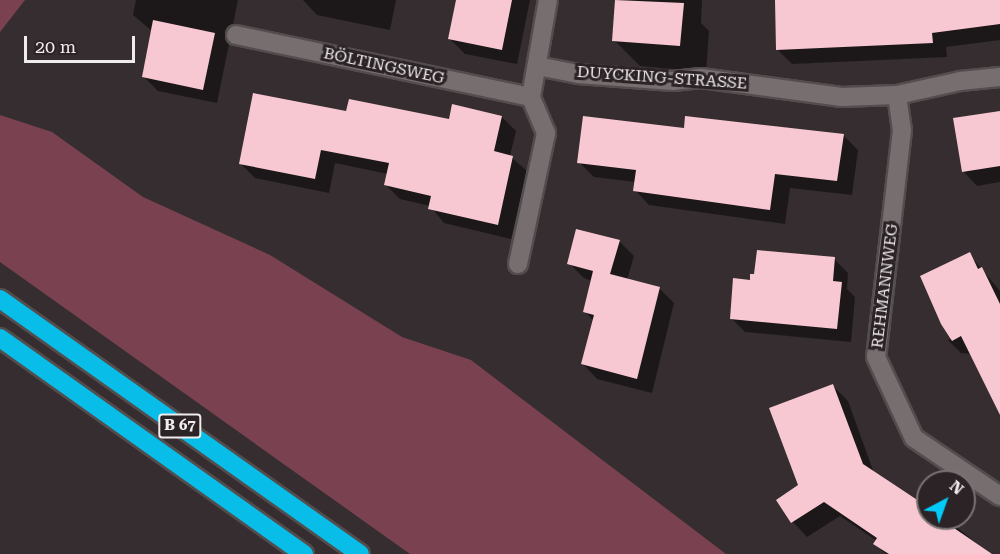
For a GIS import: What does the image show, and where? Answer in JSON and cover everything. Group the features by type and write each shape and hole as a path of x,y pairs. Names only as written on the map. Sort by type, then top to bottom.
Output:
{"highway":[{"name":"B 67","path":"0,299 360,554"},
{"name":"B 67","path":"0,339 304,554"}],"street":[{"path":"518,264 546,133 531,97 548,0"},
{"name":"BÖLTINGSWEG","path":"236,35 531,97"},
{"name":"DUYCKING-STRASSE","path":"537,66 578,74 673,81 701,78 842,97 897,95 960,81 1000,77"},
{"name":"REHMANNWEG","path":"897,95 902,130 876,357 914,438 1000,496"}],"shaded area":[{"path":"0,0 25,0 0,32"},
{"path":"0,115 52,132 143,197 270,255 402,337 471,360 726,554 410,554 0,262"}],"building":[{"path":"456,0 512,0 502,50 448,39"},
{"path":"615,0 684,3 680,46 612,41"},
{"path":"775,0 1000,0 1000,24 932,33 933,43 776,50"},
{"path":"153,20 215,33 203,90 142,77"},
{"path":"253,93 346,111 349,99 449,119 452,104 502,116 494,151 513,156 498,225 428,209 431,196 384,185 389,163 321,150 315,179 239,164"},
{"path":"1000,111 1000,166 962,172 953,118"},
{"path":"583,116 684,128 685,116 844,134 837,181 775,174 770,210 633,191 636,170 577,163"},
{"path":"576,229 620,240 610,274 660,287 637,379 581,364 594,315 583,312 593,271 567,264"},
{"path":"757,250 835,257 833,281 842,282 837,329 730,319 733,278 750,280 750,274 754,274"},
{"path":"970,252 978,269 982,267 1000,304 1000,415 961,336 952,341 941,324 920,276"},
{"path":"833,384 863,464 916,499 916,530 957,530 992,554 889,554 873,544 877,538 824,502 791,523 776,500 798,485 769,408"}]}
